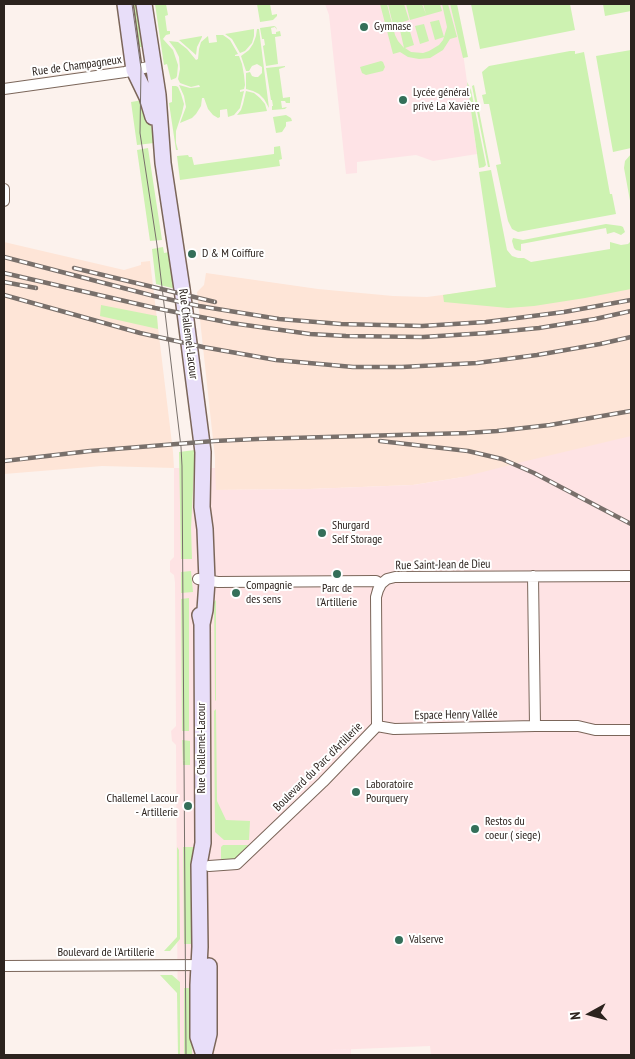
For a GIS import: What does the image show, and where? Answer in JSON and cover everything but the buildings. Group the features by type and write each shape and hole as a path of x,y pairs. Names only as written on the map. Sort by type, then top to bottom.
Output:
{"street":[{"name":"Rue Challemel-Lacour","path":"125,4 134,70 152,112 163,162 203,452 202,507 198,524 205,610 202,624 203,843 199,865 209,1034 204,1055"},
{"name":"Rue Challemel-Lacour","path":"144,4 158,95 163,162"},
{"name":"Rue de Champagneux","path":"4,89 153,66"},
{"path":"4,189 4,201"},
{"path":"533,576 535,726"},
{"name":"Rue Saint-Jean de Dieu","path":"202,580 218,582 365,580 376,581 381,584 387,579 395,577 631,576"},
{"name":"Boulevard du Parc d'Artillerie","path":"209,866 237,864 323,782 377,726 376,597 381,584"},
{"name":"Espace Henry Vallée","path":"377,726 394,729 578,726 595,730 631,730"},
{"name":"Rue Challemel-Lacour","path":"203,843 209,866 204,965"},
{"name":"Boulevard de l'Artillerie","path":"4,966 204,965"}],"shaded area":[{"name":"Lycée général privé La Xavière","path":"325,4 450,4 463,53 477,154 433,161 416,155 357,162 357,173 346,174 329,15"},
{"path":"4,242 124,270 141,265 141,262 150,261 174,468 102,466 4,474"},
{"path":"631,270 631,568 463,477 413,485 215,490 215,458 197,292 204,285 206,273 318,289 427,297"},
{"path":"631,436 631,1055 431,1055 430,1046 178,1055 176,745 172,741 171,731 176,726 175,582 174,575 170,572 170,561 174,557 174,468 215,468 216,490 413,485 463,477"},
{"path":"351,1049 351,1055 220,1055 220,1054"}],"green space":[{"path":"128,4 141,4 147,46 134,48"},
{"path":"155,4 166,4 168,15 165,16 167,31 170,31 170,34 166,35 163,39 173,50 178,65 177,76 171,80 167,64 164,65"},
{"path":"257,4 270,4 272,15 277,14 277,16 273,20 260,22"},
{"path":"380,4 387,4 395,35 404,48 400,30 409,28 414,45 405,48 411,52 423,53 429,51 443,40 447,27 442,4 448,4 457,37 450,39 443,50 430,58 408,57 400,52 393,54"},
{"path":"388,4 404,4 409,20 393,25"},
{"path":"406,4 422,4 426,14 423,4 440,4 442,11 410,20"},
{"path":"450,4 457,4 468,57 463,58"},
{"path":"471,4 570,4 575,30 480,49"},
{"path":"603,4 631,4 631,11 605,16"},
{"path":"439,20 444,37 435,40 430,22"},
{"path":"424,24 429,41 420,44 415,26"},
{"path":"274,26 276,27 277,30 275,27 271,28 272,34 280,31 281,36 275,37 278,64 266,66 263,46 265,45 260,28"},
{"path":"254,29 252,43 245,51 240,53 232,39 225,34"},
{"path":"257,29 259,29 269,108 259,94 246,89 246,73 250,72 252,76 258,77 262,73 262,67 257,64 252,66 249,71 246,71 241,56 253,44"},
{"path":"216,35 223,35 230,40 238,54 235,56 239,56 242,64 245,85 244,89 240,90 240,92 244,91 240,108 234,115 228,117 227,109 220,110 220,117 218,118 208,109 204,98 202,98 201,106 196,114 192,118 180,123 186,107 179,85 190,88 200,87 199,85 191,87 180,83 178,79 180,69 179,57 169,41 178,42 196,60 198,59 201,42 208,36 209,43 217,42"},
{"path":"202,36 196,55 179,40"},
{"path":"631,50 631,148 613,152 596,56"},
{"path":"575,51 575,54 584,52 610,194 612,194 616,214 518,232 512,229 508,221 496,165 501,164 489,104 484,104 482,95 486,94 482,72 489,66"},
{"path":"381,61 385,67 383,71 366,75 362,73 360,67"},
{"path":"285,66 279,69 283,98 290,97 290,103 281,101 282,108 287,107 285,109 272,110 273,106 266,68"},
{"path":"467,82 471,90 486,165 479,168"},
{"path":"474,85 490,167 488,167 472,86"},
{"path":"172,86 178,87 184,104 176,131 178,150 176,150 169,103 172,102"},
{"path":"246,91 254,93 260,98 265,104 267,111 237,115 241,110"},
{"path":"143,100 150,121 154,143 137,145 131,102"},
{"path":"286,115 292,121 286,122 282,132 276,133 273,117"},
{"path":"280,146 282,159 279,160 280,166 180,180 177,156 188,155 192,157 194,165 274,154 274,147"},
{"path":"148,148 162,240 150,241 137,150"},
{"path":"631,154 631,206 624,168 625,161"},
{"path":"491,170 507,250 512,256 524,258 531,262 610,249 610,242 621,245 628,244 631,241 631,289 534,306 508,308 444,302 443,295 496,287 479,172"},
{"path":"606,224 621,226 625,232 621,235 614,232 607,234 606,228 521,244 521,251 514,248 512,241 513,238 523,240"},
{"path":"163,247 164,253 170,252 176,289 156,284 152,249"},
{"path":"101,305 157,316 158,329 100,316"},
{"path":"195,450 191,528 192,559 181,559 179,452"},
{"path":"191,571 193,592 181,593 181,572"},
{"path":"189,598 189,731 182,731 181,599"},
{"path":"216,600 216,701 214,602"},
{"path":"216,709 217,801 226,820 250,821 249,840 224,840 215,832 214,711"},
{"path":"182,740 190,741 190,765 183,765"},
{"path":"223,845 253,845 235,860 224,861 221,860 221,847"},
{"path":"177,847 179,850 180,939 170,951 164,951 177,937"},
{"path":"183,847 196,847 194,944 184,944"},
{"path":"160,975 172,975 180,982 180,1055 178,1055 177,993"},
{"path":"184,988 191,988 192,1055 184,1055"}],"tram line":[{"path":"132,4 141,68 140,133 157,245 182,466 186,1055"}],"railway":[{"path":"4,257 199,306 279,319 341,324 422,326 486,322 564,312 631,300"},
{"path":"74,268 215,302"},
{"path":"4,273 155,308 231,323 310,334 423,337 487,333 539,328 631,311"},
{"path":"4,282 36,288"},
{"path":"4,295 140,333 203,347 276,360 353,367 402,367 477,363 537,355 631,337"},
{"path":"4,461 90,451 214,441 497,431 550,425 631,411"},
{"path":"380,441 468,451 502,459 534,473 631,524"}],"place":[{"name":"Gymnase","path":"364,27"},
{"name":"Lycée général privé La Xavière","path":"403,100"},
{"name":"D & M Coiffure","path":"192,254"},
{"name":"Shurgard Self Storage","path":"322,533"},
{"name":"Parc de l'Artillerie","path":"337,574"},
{"name":"Compagnie des sens","path":"236,593"},
{"name":"Laboratoire Pourquery","path":"356,792"},
{"name":"Challemel Lacour - Artillerie","path":"188,806"},
{"name":"Restos du coeur ( siege)","path":"475,829"},
{"name":"Valserve","path":"399,940"}]}
